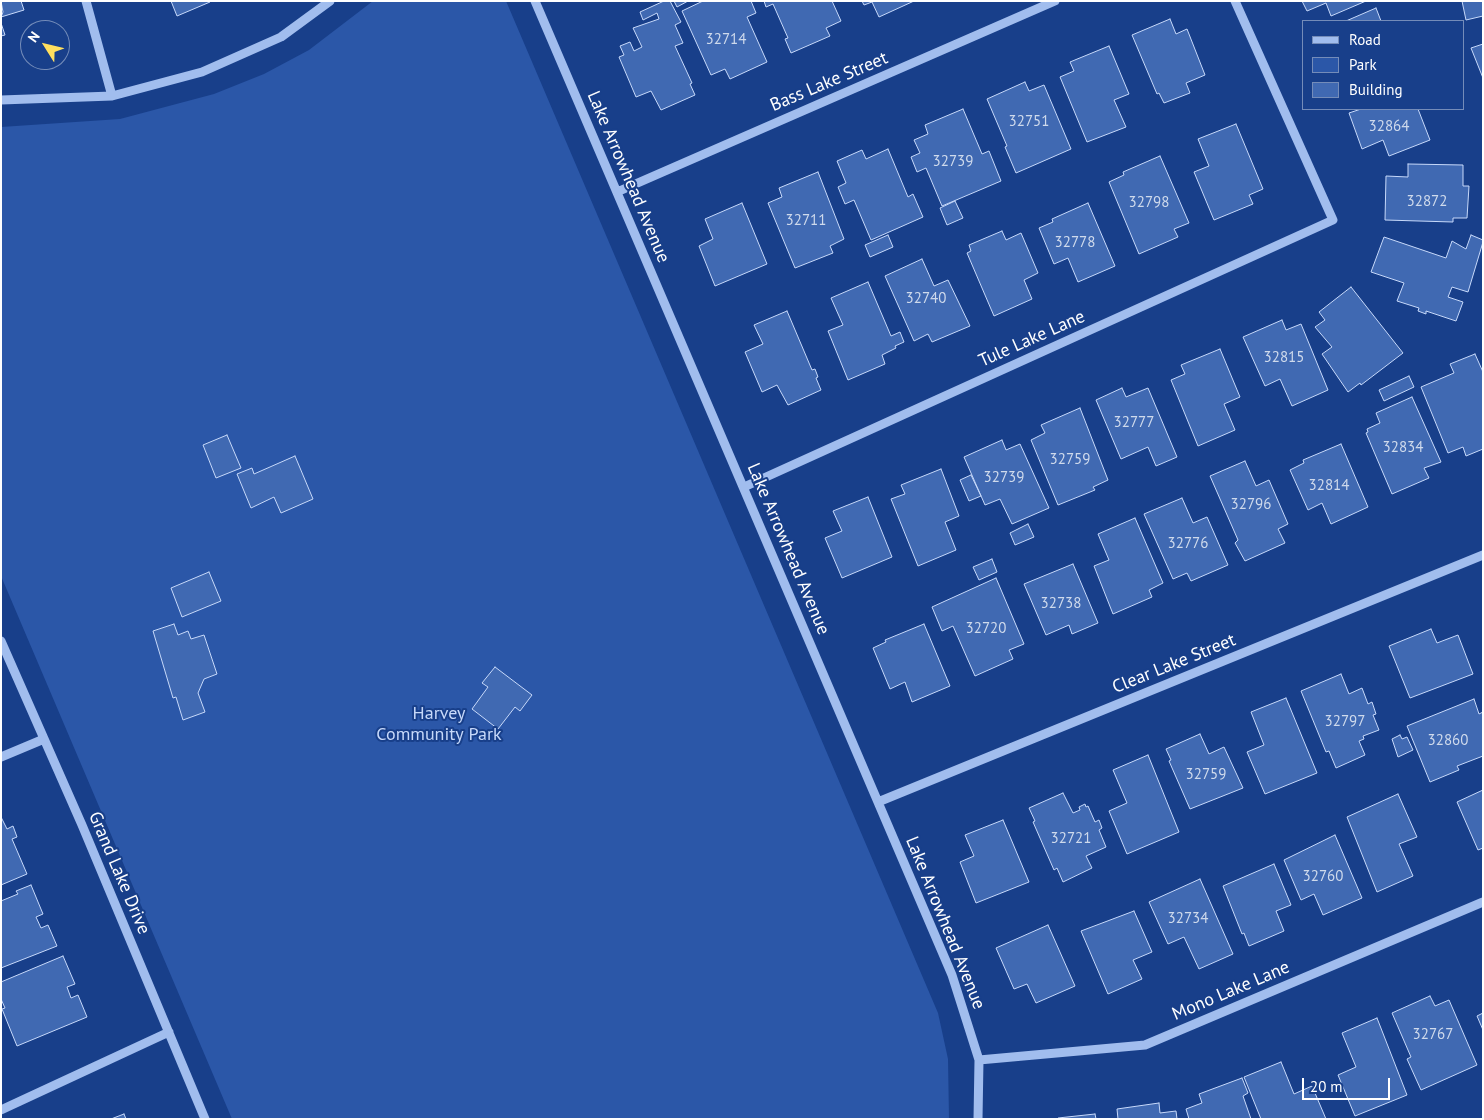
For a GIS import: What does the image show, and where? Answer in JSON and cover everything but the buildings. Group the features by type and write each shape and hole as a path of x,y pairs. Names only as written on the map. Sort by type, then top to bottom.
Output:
{"street":[{"path":"86,1 112,96"},
{"path":"1,100 112,96 202,72 281,38 330,1"},
{"name":"Lake Arrowhead Avenue","path":"535,1 952,975 979,1060 978,1119"},
{"name":"Bass Lake Street","path":"617,192 1055,1"},
{"name":"Tule Lake Lane","path":"744,487 1333,220 1235,1"},
{"name":"Clear Lake Street","path":"878,802 1483,555"},
{"name":"Grand Lake Drive","path":"1,641 205,1119"},
{"path":"1,757 44,739"},
{"name":"Mono Lake Lane","path":"979,1060 1145,1045 1483,902"},
{"path":"1,1110 169,1032"}],"green space":[{"name":"Harvey Community Park","path":"373,1 506,1 938,1013 948,1059 949,1119 232,1119 1,576 1,127 120,119 214,94 264,74 309,50"}]}
